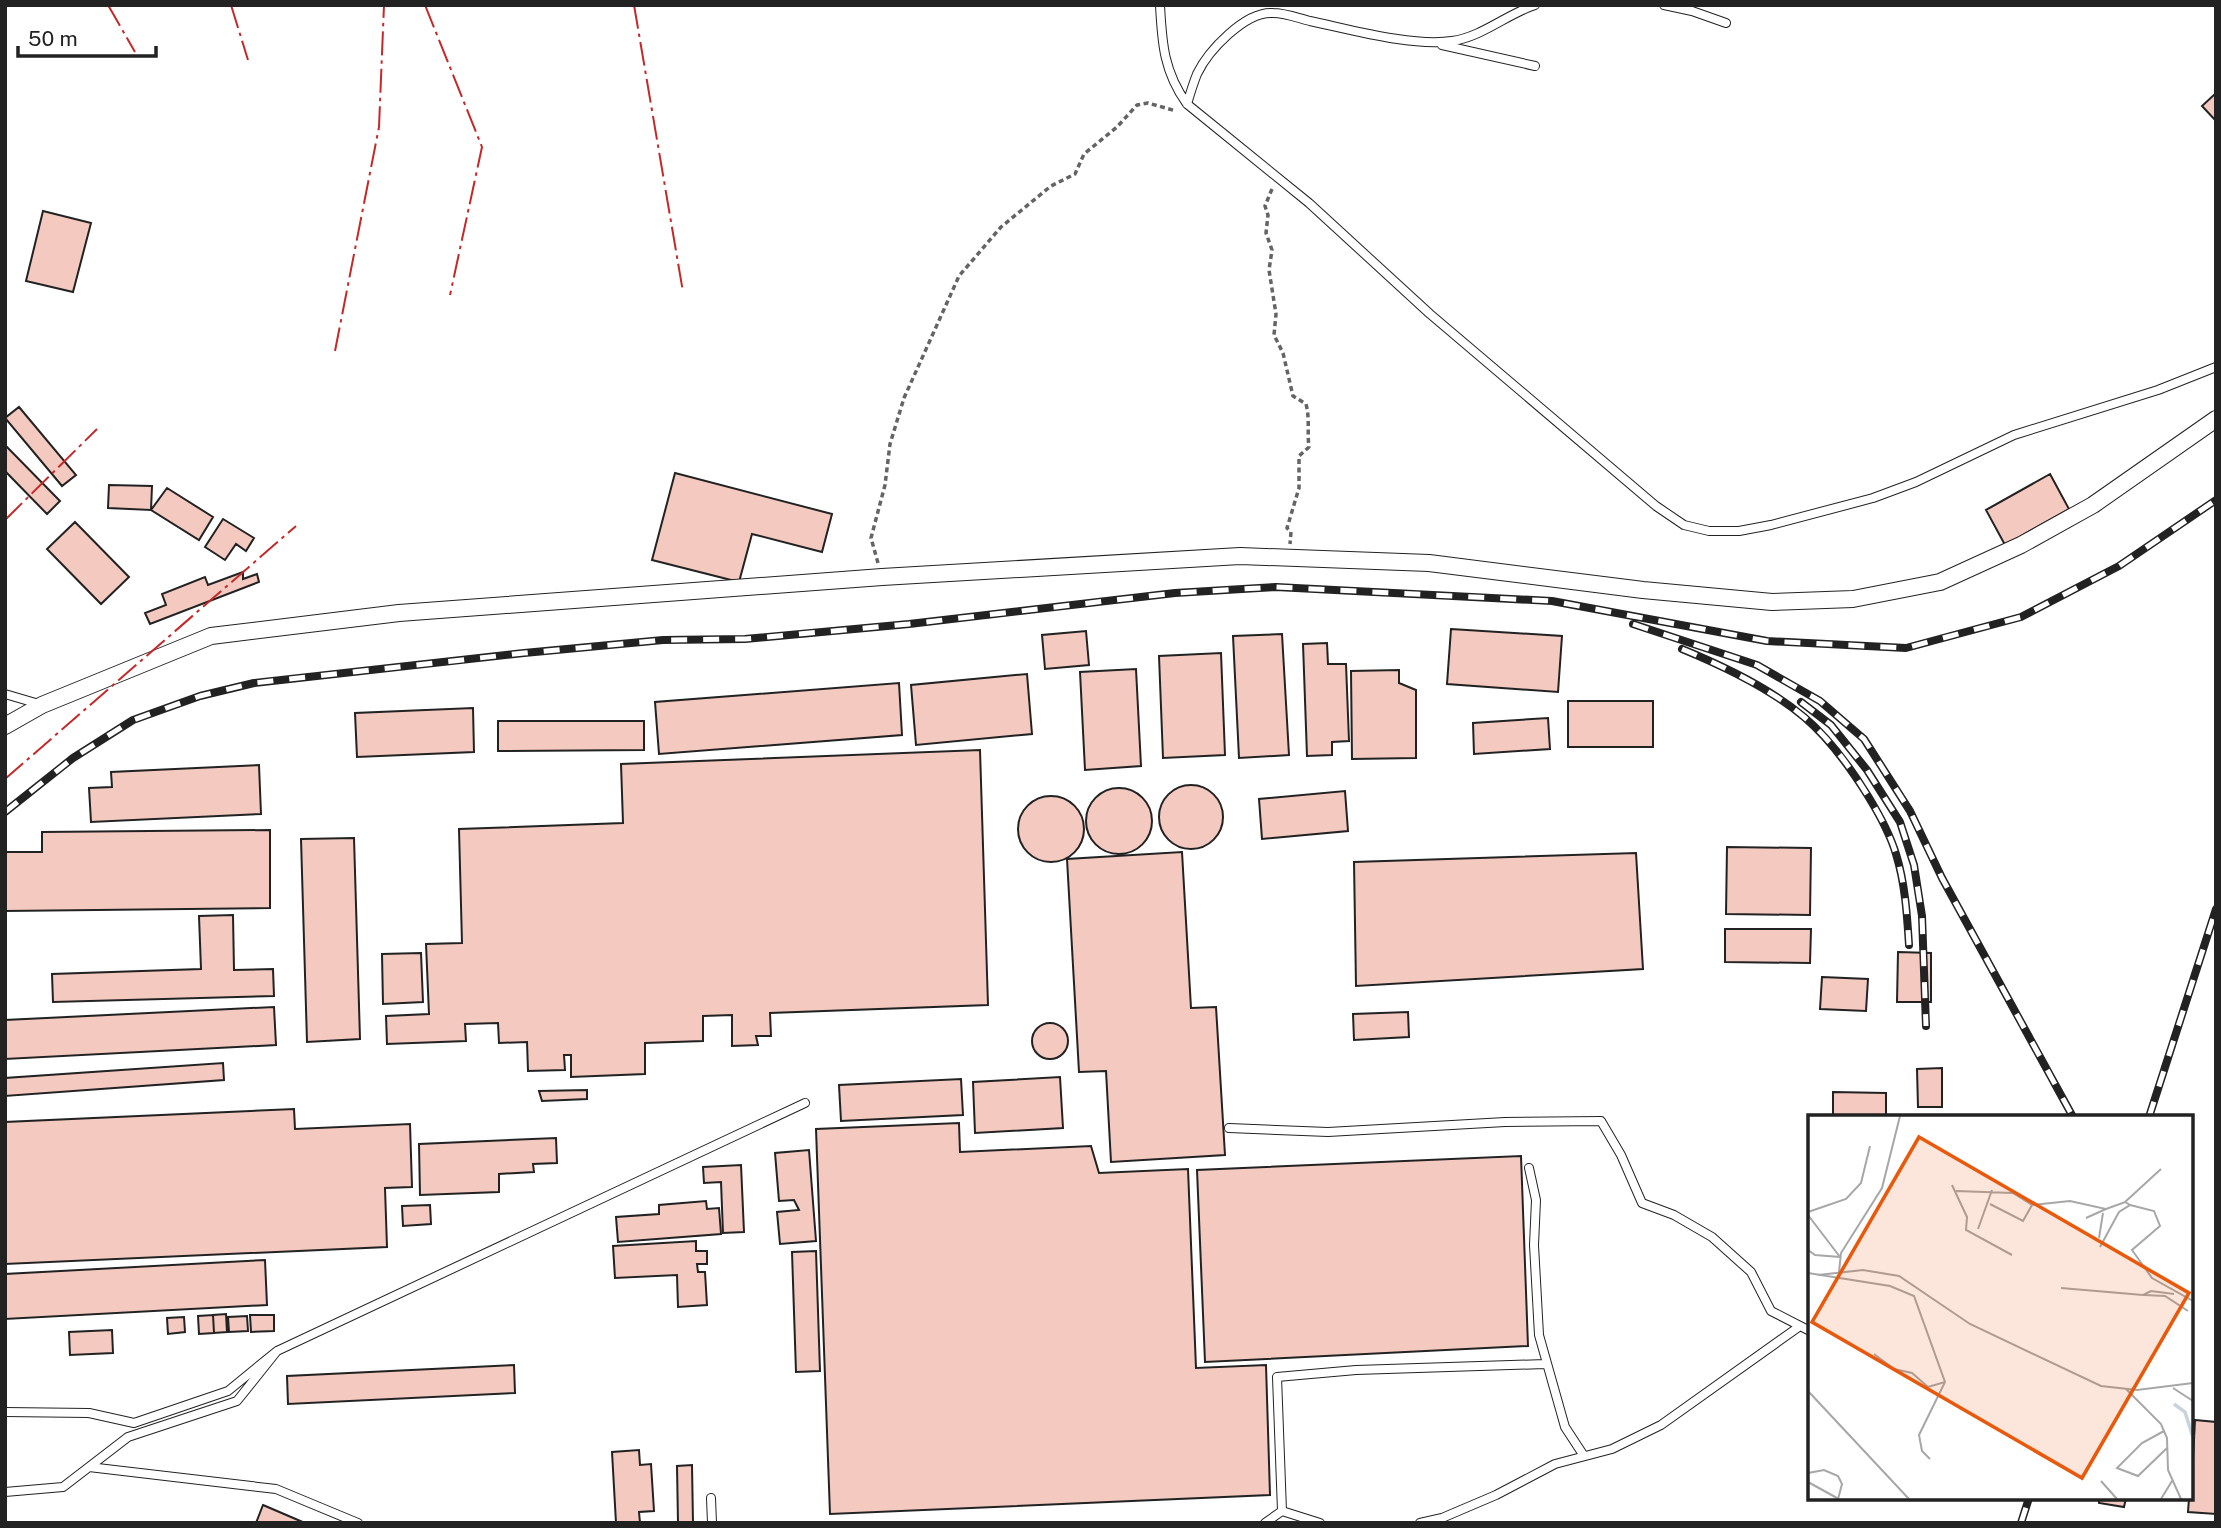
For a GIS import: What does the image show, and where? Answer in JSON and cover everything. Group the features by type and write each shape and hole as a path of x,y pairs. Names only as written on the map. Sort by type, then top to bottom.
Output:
{"street":[{"path":"5,726 42,705 211,636 399,613 882,577 1240,556 1289,556 1429,563 1643,590 1772,602 1853,599 1940,582 2021,545 2093,505 2216,419"}],"lane":[{"path":"1160,5 1163,51 1175,87 1187,104 1309,203 1430,314 1646,498 1684,524 1709,531 1739,531 1872,498 1916,482 2014,435 2158,390 2216,367"},
{"path":"1426,42 1452,41 1471,36 1535,5"},
{"path":"1664,5 1726,23"},
{"path":"1187,104 1198,72 1228,34 1252,18 1271,12 1535,66"},
{"path":"5,694 42,705"},
{"path":"5,1412 89,1413 134,1423 228,1391 277,1350 805,1103"},
{"path":"1229,1128 1328,1132 1505,1122 1601,1121 1621,1155 1642,1203 1674,1215 1712,1237 1751,1272 1771,1311 1808,1330"},
{"path":"1529,1168 1536,1200 1534,1245 1539,1335 1545,1364 1565,1427 1584,1456"},
{"path":"1420,1523 1442,1518 1555,1464 1612,1449 1661,1425 1800,1326"},
{"path":"5,1492 63,1487 128,1437 237,1401 277,1350"},
{"path":"1282,1511 1277,1377 1356,1370 1545,1364"},
{"path":"89,1467 276,1489 358,1523"},
{"path":"711,1498 712,1523"},
{"path":"1265,1523 1282,1511"},
{"path":"1282,1511 1320,1523"}],"path":[{"path":"882,577 871,538 885,485 890,444 904,398 958,276 1001,228 1051,186 1074,174 1084,154 1117,127 1137,105 1148,103 1204,120"},
{"path":"1276,178 1265,206 1268,215 1266,233 1272,250 1269,270 1276,314 1274,335 1283,353 1293,396 1306,404 1310,418 1307,435 1309,447 1299,456 1299,488 1287,528 1291,532 1289,556"}],"building":[{"path":"2216,93 2216,121 2202,106"},
{"path":"43,211 91,223 73,292 26,281"},
{"path":"19,407 76,475 62,486 5,418"},
{"path":"5,445 60,501 47,514 5,471"},
{"path":"675,473 832,514 822,552 752,534 739,582 652,560"},
{"path":"2050,474 2069,509 2005,545 1986,510"},
{"path":"109,485 152,486 151,510 108,508"},
{"path":"167,488 213,517 199,540 151,510"},
{"path":"223,519 254,538 246,551 236,544 225,560 205,547"},
{"path":"75,522 129,577 101,604 47,549"},
{"path":"243,572 243,579 257,574 259,582 150,624 145,613 166,605 162,594 205,577 208,585"},
{"path":"1451,629 1562,636 1558,692 1447,684"},
{"path":"1086,631 1089,665 1045,669 1042,635"},
{"path":"1282,634 1289,755 1239,758 1233,636"},
{"path":"1327,643 1328,664 1346,664 1349,741 1332,742 1332,755 1307,756 1303,644"},
{"path":"1221,653 1225,755 1163,758 1159,656"},
{"path":"1136,669 1141,766 1085,770 1080,672"},
{"path":"1399,670 1399,683 1416,690 1416,758 1352,759 1351,671"},
{"path":"1027,674 1032,734 916,745 911,685"},
{"path":"899,683 902,735 659,754 655,702"},
{"path":"1568,701 1653,701 1653,747 1568,747"},
{"path":"473,708 474,752 357,757 355,713"},
{"path":"1548,718 1550,749 1474,754 1473,723"},
{"path":"498,721 644,721 644,750 498,751"},
{"path":"980,750 988,1005 770,1013 771,1036 756,1036 758,1045 732,1046 732,1015 703,1016 703,1041 645,1043 645,1074 571,1077 571,1055 564,1055 565,1070 528,1071 527,1042 499,1043 498,1023 465,1024 466,1041 387,1044 386,1016 429,1014 426,944 462,943 459,829 623,823 621,764"},
{"path":"259,765 261,814 91,822 89,788 112,787 111,772"},
{"path":"1191,785 1203,787 1214,794 1221,805 1221,829 1214,840 1203,847 1191,849 1179,847 1168,840 1161,829 1159,817 1161,805 1168,794 1179,787"},
{"path":"1119,788 1132,791 1142,798 1149,808 1152,821 1149,834 1142,844 1132,851 1119,854 1106,851 1096,844 1089,834 1086,821 1089,808 1096,798 1106,791"},
{"path":"1345,791 1348,831 1262,839 1259,799"},
{"path":"1051,796 1064,798 1074,806 1082,816 1082,842 1074,852 1064,860 1051,862 1038,860 1028,852 1020,842 1018,829 1020,816 1028,806 1038,798"},
{"path":"270,830 270,908 5,911 5,852 42,852 42,832"},
{"path":"354,838 360,1039 307,1042 301,839"},
{"path":"1727,847 1811,848 1810,915 1726,914"},
{"path":"1182,852 1191,1008 1216,1007 1225,1155 1111,1162 1106,1071 1079,1072 1067,859"},
{"path":"1636,853 1643,969 1356,986 1354,862"},
{"path":"233,915 234,970 273,969 274,996 53,1002 52,974 201,969 199,916"},
{"path":"1725,929 1811,929 1810,963 1725,962"},
{"path":"1898,952 1931,953 1931,1002 1897,1002"},
{"path":"421,953 423,1002 383,1004 382,954"},
{"path":"1822,977 1868,979 1866,1011 1820,1009"},
{"path":"274,1007 276,1045 5,1059 5,1020"},
{"path":"1408,1012 1409,1037 1354,1040 1353,1014"},
{"path":"1050,1023 1063,1028 1068,1041 1063,1054 1050,1059 1037,1054 1032,1041 1037,1028"},
{"path":"223,1063 224,1080 5,1096 5,1078"},
{"path":"1942,1068 1942,1107 1918,1107 1917,1069"},
{"path":"1060,1077 1063,1128 975,1133 973,1082"},
{"path":"961,1079 963,1115 841,1121 839,1085"},
{"path":"587,1090 587,1099 542,1101 539,1091"},
{"path":"1833,1092 1886,1093 1886,1115 1833,1115"},
{"path":"294,1109 295,1129 410,1124 412,1187 385,1188 387,1247 5,1264 5,1122"},
{"path":"959,1123 960,1152 1091,1146 1099,1173 1188,1169 1196,1368 1266,1365 1270,1495 830,1514 816,1129"},
{"path":"556,1138 557,1163 533,1164 534,1172 499,1174 499,1192 420,1195 419,1144"},
{"path":"809,1150 816,1241 780,1244 777,1212 799,1210 794,1200 779,1201 775,1153"},
{"path":"1521,1156 1528,1346 1205,1362 1197,1170"},
{"path":"741,1165 744,1232 723,1233 721,1182 704,1183 703,1167"},
{"path":"706,1201 707,1209 719,1208 721,1234 618,1242 616,1217 659,1214 659,1205"},
{"path":"430,1205 431,1224 403,1226 402,1206"},
{"path":"696,1241 696,1251 707,1251 707,1264 697,1264 698,1272 705,1272 707,1305 678,1307 677,1275 615,1278 613,1246"},
{"path":"816,1251 820,1371 796,1372 792,1252"},
{"path":"265,1260 267,1305 5,1319 5,1274"},
{"path":"226,1314 227,1332 214,1333 213,1315"},
{"path":"213,1315 214,1333 199,1334 198,1316"},
{"path":"250,1315 274,1315 274,1331 251,1332"},
{"path":"247,1316 248,1331 229,1332 228,1317"},
{"path":"184,1317 185,1332 168,1334 167,1318"},
{"path":"112,1330 113,1353 70,1355 69,1332"},
{"path":"514,1365 515,1393 288,1404 287,1376"},
{"path":"2195,1420 2216,1422 2216,1514 2188,1512 2189,1500 2193,1500"},
{"path":"639,1450 640,1465 651,1464 654,1511 639,1512 640,1523 616,1523 612,1452"},
{"path":"692,1465 693,1523 678,1523 677,1466"},
{"path":"2099,1500 2126,1500 2124,1507 2099,1503"},
{"path":"263,1505 305,1523 256,1523"}],"railway":[{"path":"5,812 73,758 133,720 200,696 254,683 663,640 745,639 909,624 1175,593 1276,587 1552,601 1767,641 1906,648 2021,617 2119,566 2216,500"},
{"path":"1633,624 1757,665 1820,701 1864,739 1910,811 1942,878 2072,1115"},
{"path":"1682,649 1761,687 1791,707 1839,754 1872,803 1894,847 1904,887 1909,945"},
{"path":"1801,702 1831,725 1867,770 1900,822 1914,865 1922,916 1926,1026"},
{"path":"2150,1115 2216,909"},
{"path":"2021,1523 2028,1500"}],"power":[{"path":"108,5 135,52"},
{"path":"231,5 248,60"},
{"path":"335,351 379,127 384,5"},
{"path":"425,5 482,147 450,295"},
{"path":"634,5 683,292"},
{"path":"5,520 97,429"},
{"path":"5,779 296,526"}]}
